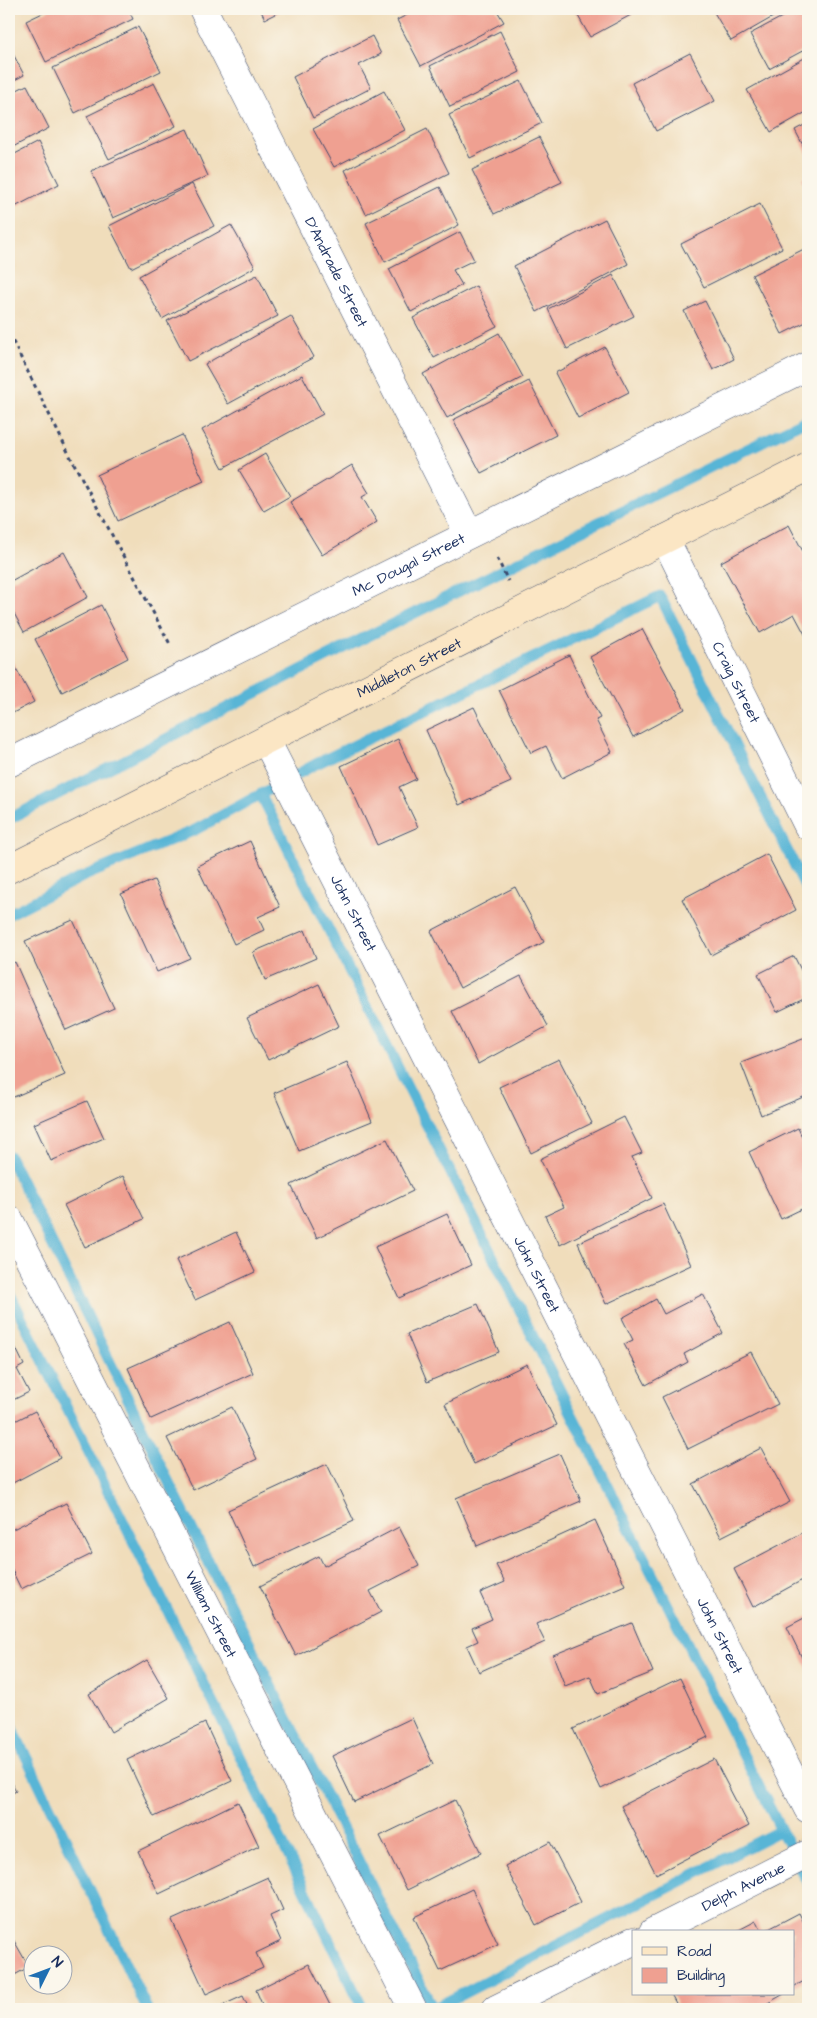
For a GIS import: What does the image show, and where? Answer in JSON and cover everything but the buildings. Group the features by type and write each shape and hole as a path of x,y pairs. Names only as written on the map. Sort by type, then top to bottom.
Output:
{"street":[{"name":"D'Andrade Street","path":"203,9 476,531"},
{"name":"Mc Dougal Street","path":"9,764 808,366"},
{"name":"Middleton Street","path":"9,868 271,748 523,611 808,467"},
{"name":"Craig Street","path":"665,539 808,826"},
{"name":"John Street","path":"271,748 808,1809"},
{"name":"William Street","path":"9,1219 413,2009"},
{"name":"Delph Avenue","path":"657,1930 808,1854"},
{"path":"496,2009 632,1941"}],"path":[{"path":"9,334 70,456 187,675"},
{"path":"476,531 523,611"}],"waterway":[{"path":"9,819 360,640 808,419"},
{"path":"9,914 82,877 195,830 316,764 660,596 808,892"},
{"path":"261,795 808,1884"},
{"path":"9,1156 180,1505 433,2009 781,1830"},
{"path":"9,1292 240,1756 363,2009"},
{"path":"9,1721 147,2009"}]}
